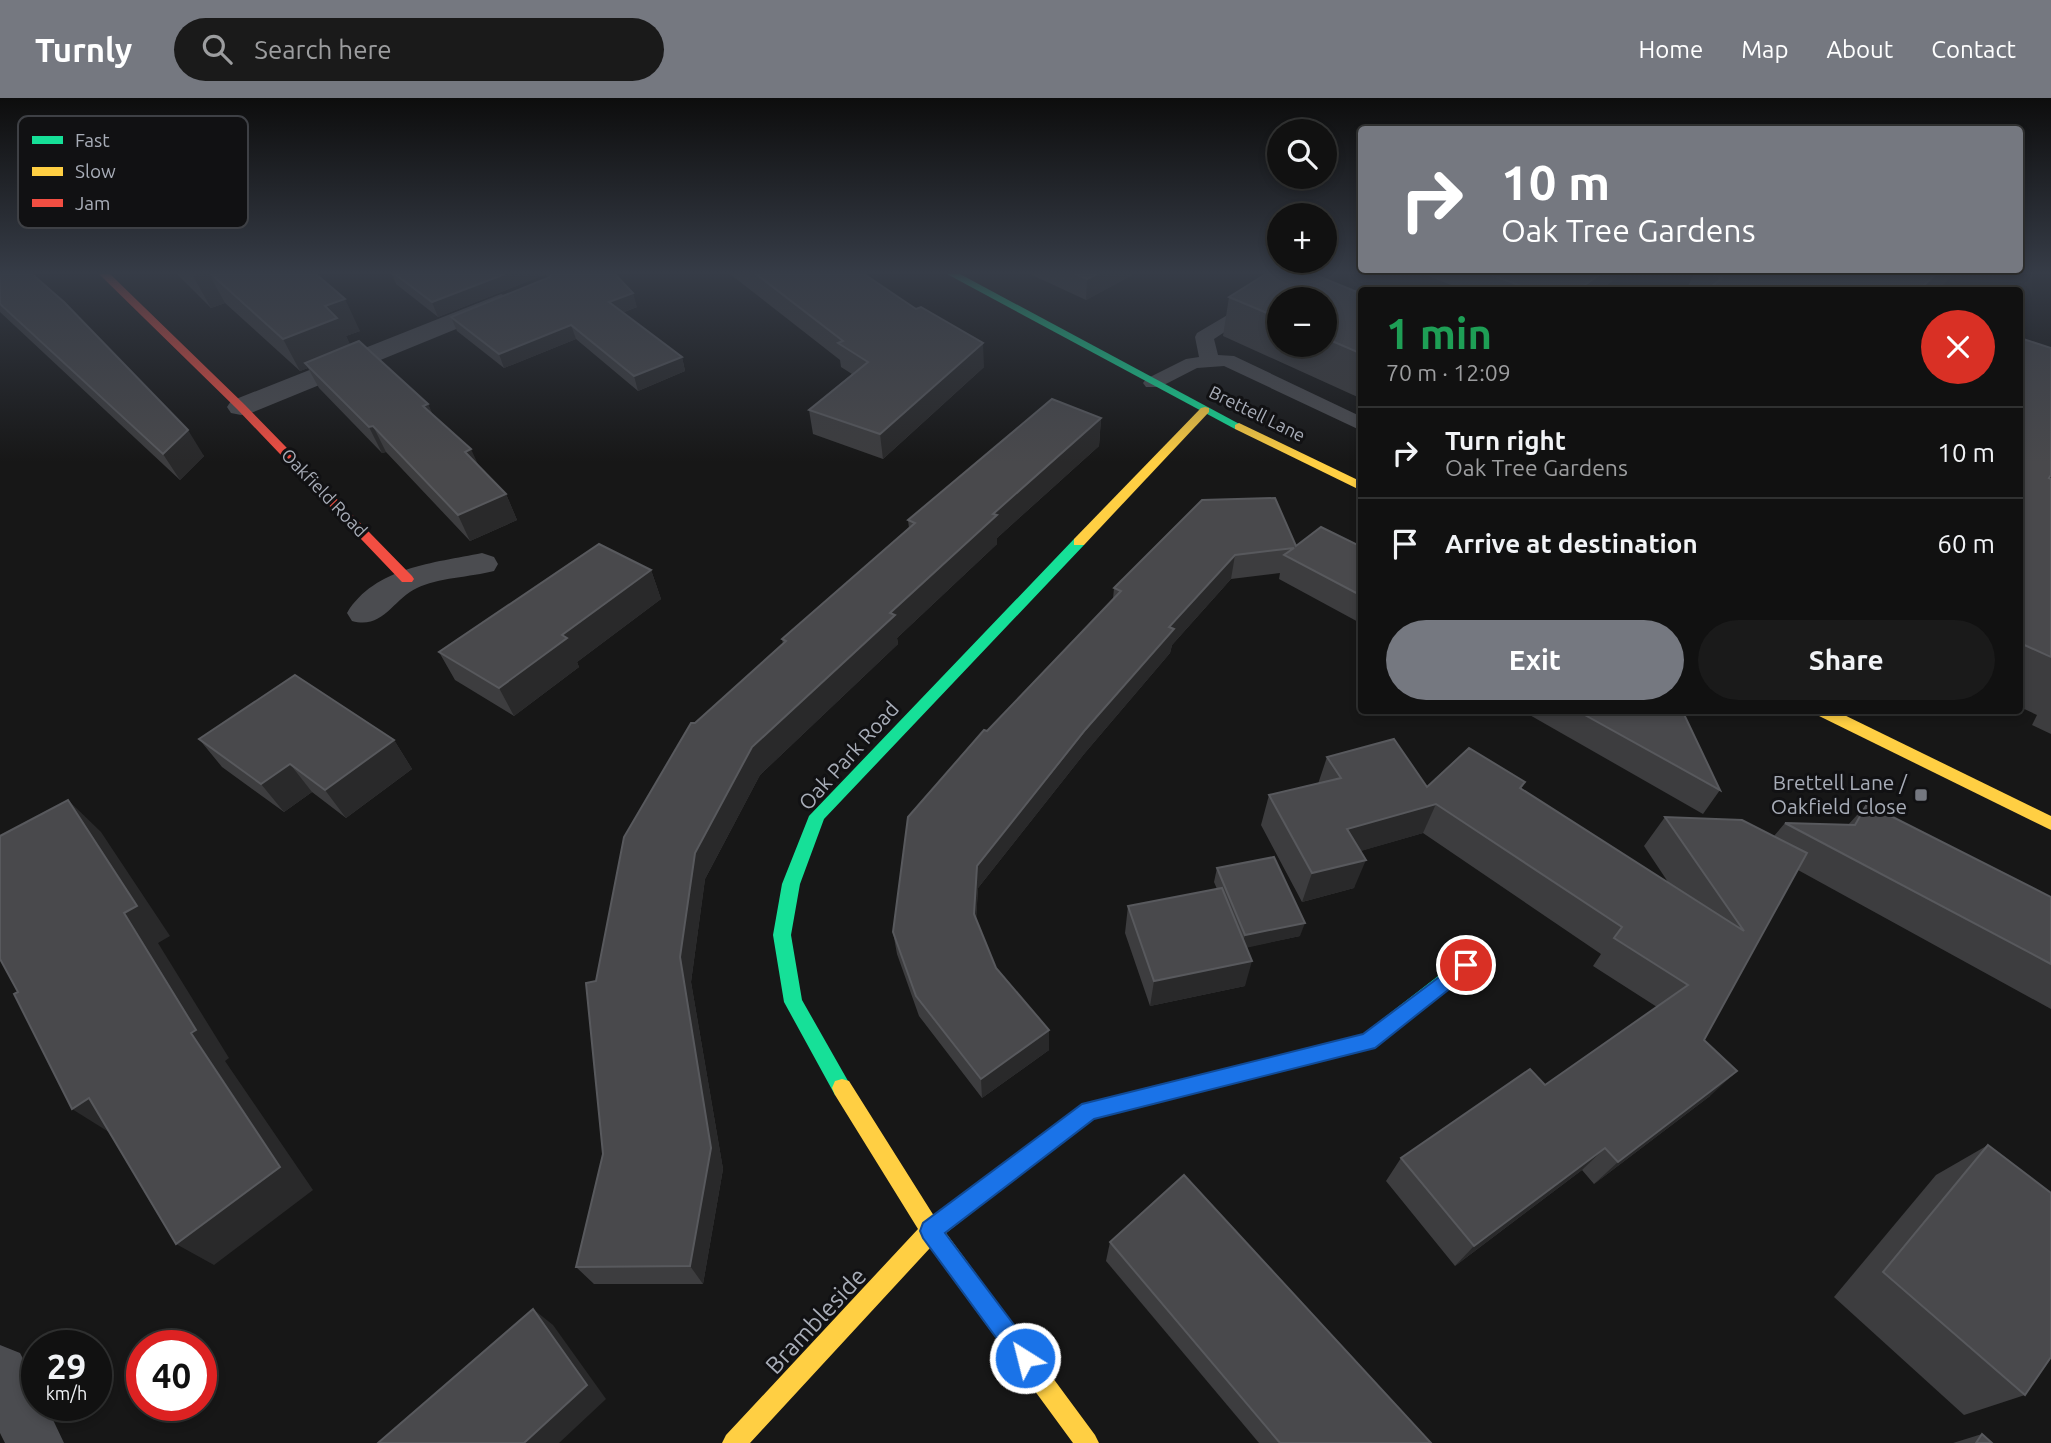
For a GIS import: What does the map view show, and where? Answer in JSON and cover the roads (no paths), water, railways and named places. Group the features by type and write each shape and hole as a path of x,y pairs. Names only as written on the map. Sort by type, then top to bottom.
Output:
{"street":[{"name":"Oakfield Road","path":"169,337 241,407 407,579"},
{"path":"241,407 415,337"},
{"name":"Brettell Lane","path":"1068,337 1205,410 1358,485"},
{"name":"Oak Park Road","path":"1087,1443 931,1231 824,1059 793,1002 782,935 791,884 817,816 1205,410"},
{"path":"364,613 407,579 482,564"},
{"path":"1828,714 2051,823"},
{"name":"Brambleside","path":"734,1443 931,1231 1089,1111 1368,1042 1466,965"},
{"path":"0,1373 35,1443"}],"lane":[{"path":"1204,337 1210,360"},
{"path":"1153,383 1193,363 1227,360 1358,423"}],"place":[{"name":"Brettell Lane / Oakfield Close","path":"1921,795"}]}
